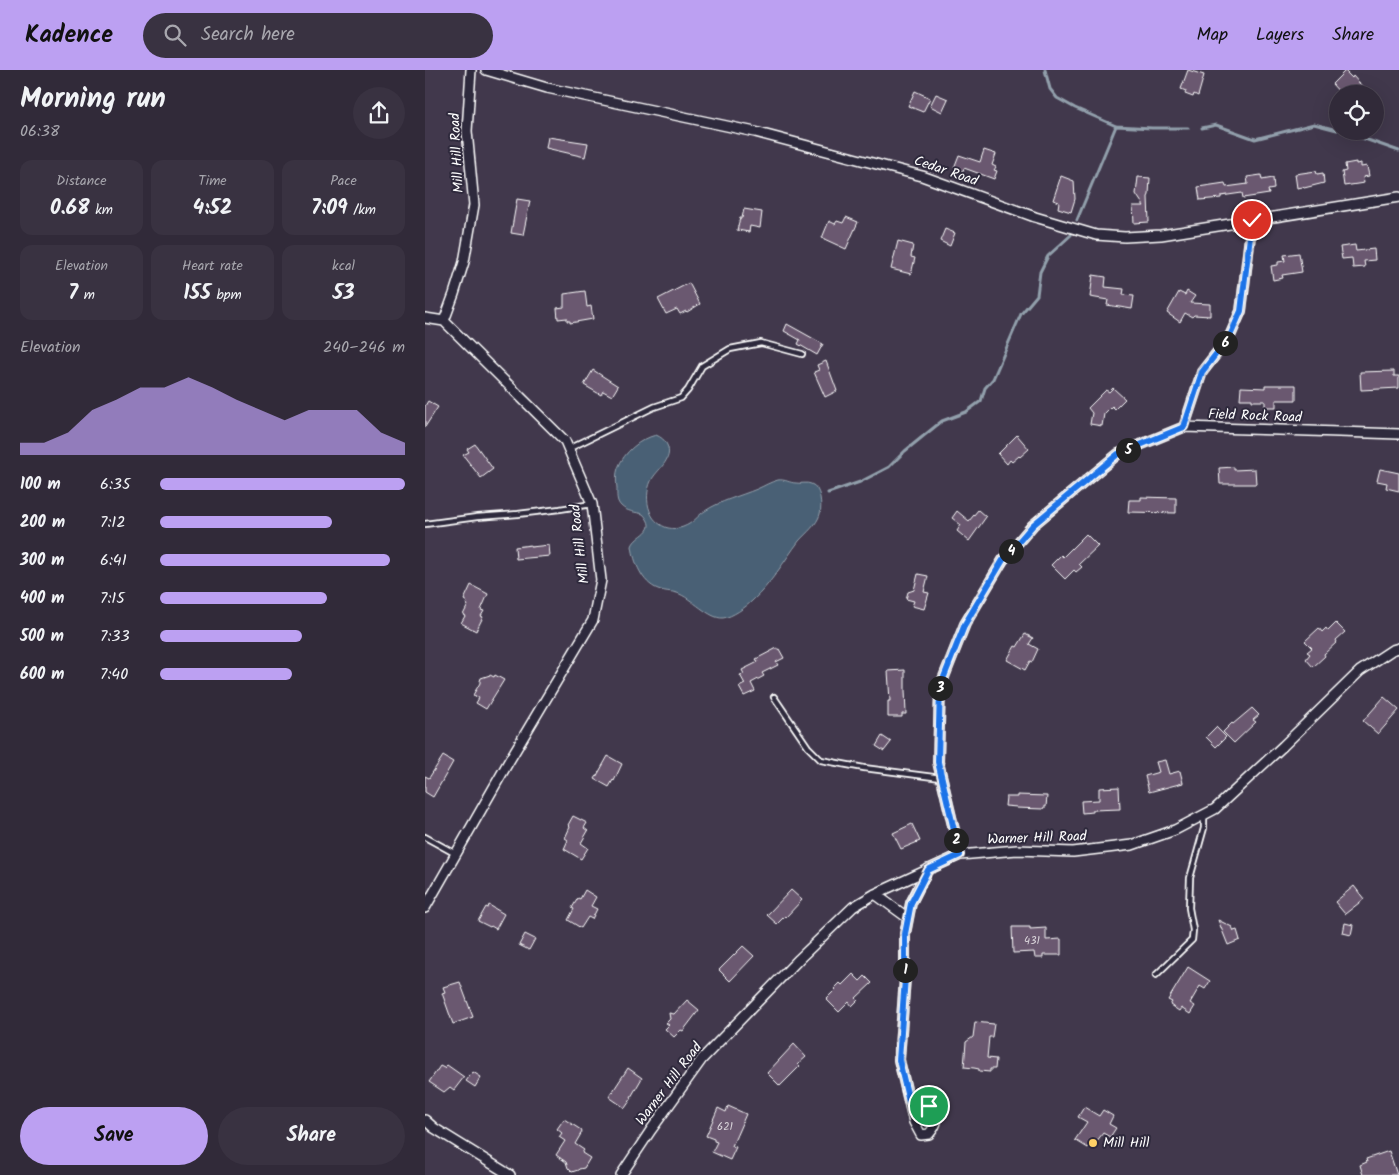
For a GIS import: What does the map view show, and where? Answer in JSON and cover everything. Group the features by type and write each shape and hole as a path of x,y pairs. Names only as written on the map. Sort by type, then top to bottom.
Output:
{"street":[{"name":"Mill Hill Road","path":"425,908 509,760 593,620 601,580 592,504 565,442 444,321 464,262 474,205 467,131 471,70"},
{"name":"Cedar Road","path":"486,70 547,88 755,132 922,176 1035,217 1096,235 1125,237 1161,235 1399,197"},
{"name":"Field Rock Road","path":"1252,220 1241,311 1230,336 1202,372 1184,427 1399,434"},
{"path":"425,318 444,321"},
{"path":"960,855 938,762 940,687 965,624 1003,560 1033,525 1118,454 1184,427"},
{"name":"Warner Hill Road","path":"621,1175 702,1059 799,959 853,907 875,894 960,855 1017,850 1073,852 1132,845 1175,830 1215,809 1360,672 1391,650 1399,648"},
{"path":"909,1102 899,1060 905,978 905,934 911,903 928,870"},
{"path":"875,894 908,918"},
{"path":"425,1120 434,1128 510,1175"}],"lane":[{"path":"568,449 653,407 681,398 702,366 730,349 761,343 802,354"},
{"path":"425,524 592,504"},
{"path":"774,697 807,747 821,760 864,768 941,778"},
{"path":"1156,975 1192,940 1193,930 1189,908 1191,878 1203,828 1204,815"},
{"path":"425,836 456,854"}],"water":[{"path":"656,435 663,439 669,450 666,460 651,481 648,499 652,516 665,527 683,527 717,504 778,480 809,483 819,493 821,511 819,518 759,594 746,606 730,616 723,618 712,615 675,592 661,590 652,586 643,577 637,565 632,546 648,529 648,520 643,514 626,510 619,504 617,498 617,473 621,462 628,452 639,443"}],"building":[{"path":"1188,70 1204,75 1198,96 1194,94 1193,97 1185,94 1186,91 1181,89"},
{"path":"1345,71 1352,78 1353,76 1361,85 1333,85"},
{"path":"915,91 930,98 923,112 908,106"},
{"path":"936,94 948,99 942,112 930,106"},
{"path":"548,137 588,143 585,157 546,148"},
{"path":"984,150 996,154 992,165 996,167 994,170 997,171 994,179 964,168 963,171 954,168 959,155 980,162"},
{"path":"1356,162 1356,164 1361,163 1361,167 1367,166 1369,176 1363,177 1364,183 1344,186 1342,172 1346,171 1345,164"},
{"path":"1316,171 1317,174 1323,173 1324,183 1297,188 1295,174"},
{"path":"1261,175 1262,180 1273,178 1274,189 1268,190 1269,194 1243,198 1242,193 1200,200 1198,187 1225,183 1226,187 1248,184 1247,177"},
{"path":"1061,176 1074,181 1075,199 1071,212 1058,208 1059,202 1053,200"},
{"path":"1138,177 1150,178 1148,197 1149,222 1134,223 1133,206 1144,206 1136,194"},
{"path":"517,199 530,201 523,235 511,233"},
{"path":"744,209 762,212 760,228 750,226 749,232 737,230"},
{"path":"846,217 858,222 846,249 822,238 829,221 835,224 837,221 843,223"},
{"path":"945,229 955,233 950,246 940,241"},
{"path":"898,241 913,245 911,257 915,258 911,274 891,269"},
{"path":"1355,245 1356,251 1374,249 1375,260 1364,261 1365,267 1353,268 1352,258 1342,259 1340,247"},
{"path":"1299,253 1302,272 1282,275 1283,278 1273,280 1271,266 1285,261 1284,255"},
{"path":"1093,275 1106,277 1105,287 1124,289 1123,295 1134,296 1132,309 1107,305 1108,300 1090,297"},
{"path":"689,283 700,304 687,312 680,314 677,309 666,314 658,299"},
{"path":"585,291 587,307 591,306 593,319 570,323 570,321 567,321 567,318 558,319 557,308 564,307 564,294"},
{"path":"1187,291 1195,296 1190,303 1210,304 1210,316 1194,315 1192,317 1185,313 1180,322 1167,313 1179,292 1185,295"},
{"path":"787,324 823,344 817,355 798,344 800,340 784,331"},
{"path":"826,361 837,391 825,397 814,372 819,370 817,365"},
{"path":"593,370 618,386 612,396 603,391 601,395 584,385"},
{"path":"1394,371 1394,376 1399,376 1399,388 1361,390 1360,372"},
{"path":"1265,385 1296,385 1296,400 1276,400 1276,407 1265,407 1265,401 1240,399 1241,387 1265,388"},
{"path":"1113,388 1125,399 1115,409 1112,406 1104,414 1102,426 1090,424 1092,413 1088,408 1106,390 1109,392"},
{"path":"428,401 438,407 425,427 425,406"},
{"path":"1017,435 1029,449 1012,462 1010,460 1007,464 998,454"},
{"path":"475,444 493,469 481,478 463,455 469,452 467,449"},
{"path":"1234,467 1234,470 1255,469 1256,484 1220,484 1219,468"},
{"path":"1380,469 1399,473 1399,491 1386,488 1387,483 1377,481"},
{"path":"1141,497 1176,498 1176,513 1128,512 1129,500 1141,500"},
{"path":"978,510 986,517 969,541 957,531 961,525 952,518 957,511 969,521"},
{"path":"1086,534 1098,546 1079,564 1082,567 1076,572 1074,570 1065,579 1051,565 1061,555 1063,557"},
{"path":"531,545 531,547 549,545 550,556 516,559 515,547"},
{"path":"918,574 928,576 924,592 929,593 924,609 912,606 914,601 906,599 908,592 914,590"},
{"path":"471,585 488,594 481,610 484,611 481,616 483,617 476,631 461,623 468,605 464,600"},
{"path":"1336,623 1345,632 1313,667 1306,659 1310,654 1307,652 1312,648 1305,641 1319,628 1322,632 1326,628 1328,631"},
{"path":"1025,634 1033,638 1029,644 1038,649 1032,662 1030,661 1025,670 1007,660"},
{"path":"777,648 784,658 776,662 778,665 762,673 764,676 751,683 755,691 744,696 739,687 745,684 740,675 744,674 742,670 758,662 756,659"},
{"path":"905,670 906,714 902,714 902,717 888,717 888,701 890,701 888,671"},
{"path":"490,675 494,677 495,675 504,680 486,709 476,703 479,698 473,695 481,678"},
{"path":"1384,697 1399,710 1378,734 1363,721"},
{"path":"1252,708 1259,715 1253,720 1256,722 1234,743 1223,732"},
{"path":"1216,727 1226,737 1216,747 1206,737"},
{"path":"882,736 891,742 884,751 876,746"},
{"path":"443,756 453,762 433,797 425,792 425,776 429,778"},
{"path":"608,756 622,764 609,787 595,779"},
{"path":"1165,760 1169,774 1180,771 1183,783 1149,792 1145,776 1159,772 1156,762"},
{"path":"1119,787 1120,809 1093,810 1093,812 1082,813 1081,801 1099,800 1099,788"},
{"path":"1017,795 1047,796 1046,807 1043,809 1005,806 1006,797 1017,797"},
{"path":"573,816 587,823 584,828 588,831 581,843 588,848 581,859 564,849 568,840 565,838 570,827 568,825"},
{"path":"912,824 920,841 901,849 893,833"},
{"path":"1354,886 1364,899 1345,914 1335,902"},
{"path":"585,890 596,897 591,906 597,909 592,919 588,917 581,928 568,920 574,909 572,908"},
{"path":"791,890 802,900 777,924 767,915"},
{"path":"489,905 504,914 496,929 478,921"},
{"path":"1218,920 1232,927 1234,931 1237,930 1240,940 1228,945"},
{"path":"1345,923 1353,925 1351,935 1343,933"},
{"path":"1012,927 1046,928 1046,940 1061,939 1061,955 1043,955 1043,958 1035,958 1034,952 1013,953"},
{"path":"525,934 535,939 529,950 519,945"},
{"path":"743,946 754,956 730,981 719,970"},
{"path":"1188,967 1210,981 1205,989 1200,986 1190,1003 1195,1006 1190,1014 1181,1008 1179,1011 1170,1005 1172,1002 1168,1000"},
{"path":"853,974 860,981 865,976 872,983 856,998 858,1000 852,1006 849,1002 839,1012 826,999 840,983 842,985"},
{"path":"460,982 473,1017 453,1024 442,993 445,992 443,987"},
{"path":"687,1000 699,1010 683,1031 681,1030 674,1037 665,1029 669,1025 666,1023 670,1019 669,1013 674,1014"},
{"path":"975,1022 994,1024 992,1037 989,1037 987,1058 996,1059 995,1069 990,1069 990,1072 964,1067 966,1042 973,1037"},
{"path":"794,1044 806,1057 798,1064 800,1066 780,1086 767,1073"},
{"path":"447,1065 464,1077 454,1090 450,1087 444,1092 429,1082 440,1066 444,1068"},
{"path":"628,1068 642,1078 625,1108 609,1097"},
{"path":"473,1072 481,1077 475,1087 466,1081"},
{"path":"728,1106 746,1114 732,1146 736,1147 730,1160 712,1152 717,1142 706,1136 718,1108 726,1112"},
{"path":"1084,1107 1099,1116 1103,1110 1113,1116 1109,1124 1116,1128 1110,1137 1103,1133 1093,1146 1088,1148 1075,1140 1087,1122 1078,1117"},
{"path":"564,1119 581,1130 582,1132 575,1144 584,1150 582,1153 590,1158 584,1168 572,1172 566,1162 556,1155 565,1141 559,1137 562,1133 557,1129"},
{"path":"1389,1151 1397,1175 1363,1175 1360,1165 1367,1162 1366,1159"}],"waterway":[{"path":"1045,70 1050,89 1057,98 1116,126 1188,128"},
{"path":"1202,128 1216,125 1255,139 1314,124 1329,128"},
{"path":"1077,220 1116,126"},
{"path":"1368,140 1399,151"},
{"path":"828,493 860,482 889,467 905,451 942,421 966,412 981,401 985,388 993,379 1021,314 1037,295 1040,272 1048,256 1071,235"}],"place":[{"name":"Mill Hill","path":"1093,1143"}],"route":[{"path":"929,1106 922,1102 909,1102 899,1060 905,978 905,934 911,903 928,870 960,855 938,762 940,687 965,624 1003,560 1033,525 1118,454 1184,427 1202,372 1230,336 1241,311 1252,220"}]}
